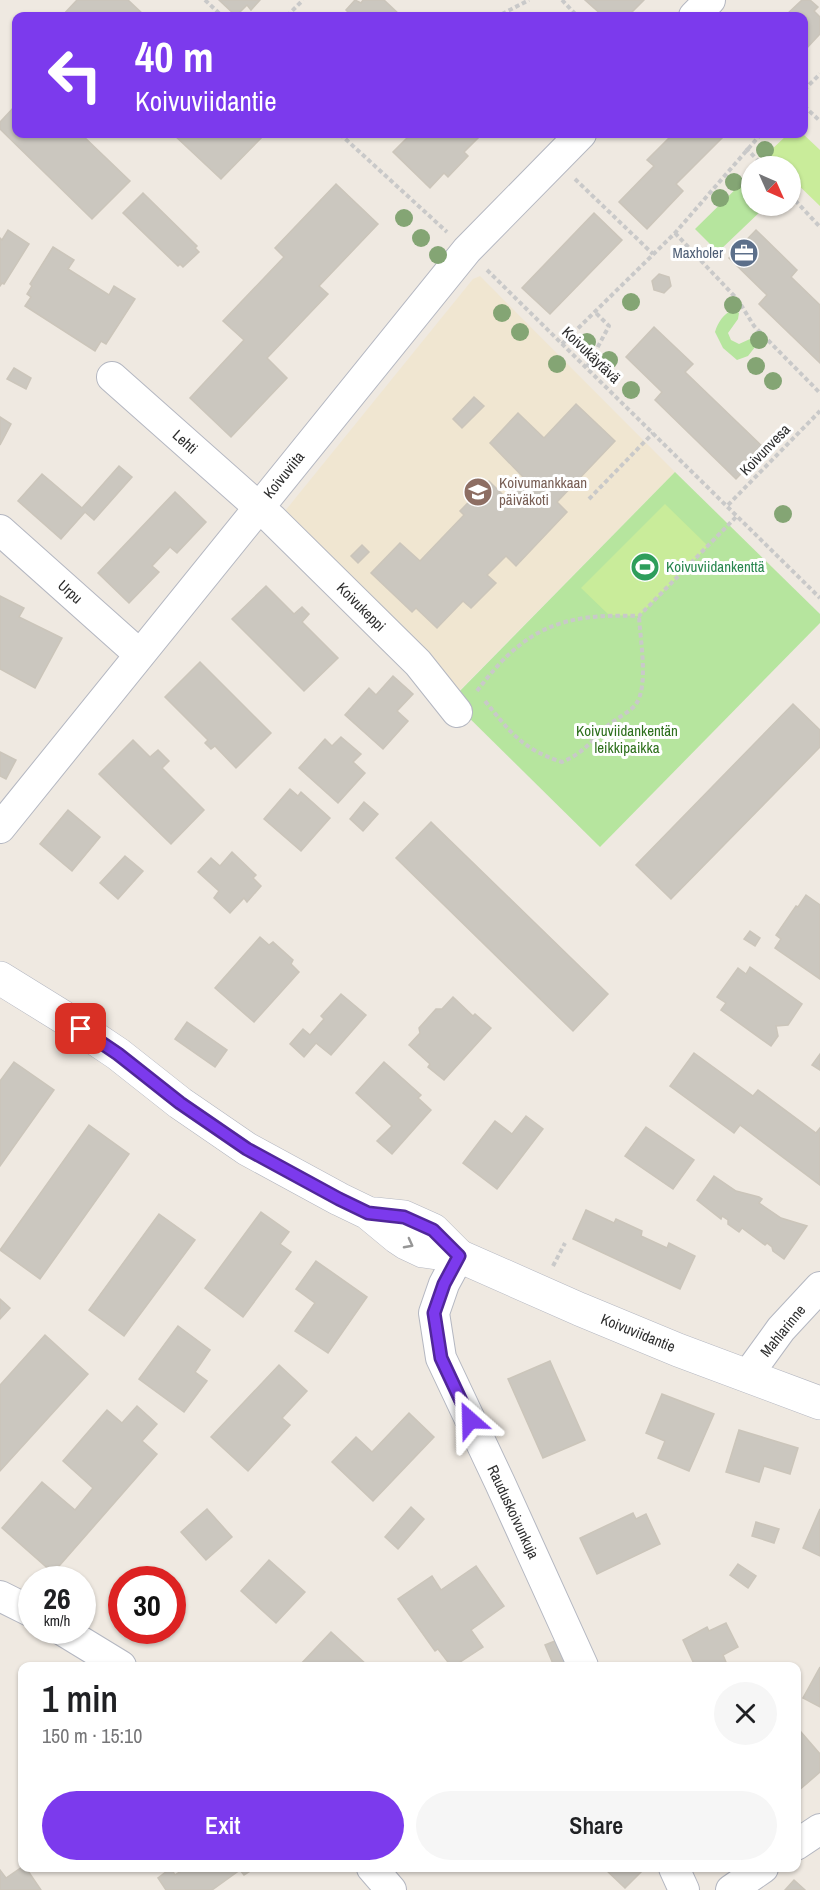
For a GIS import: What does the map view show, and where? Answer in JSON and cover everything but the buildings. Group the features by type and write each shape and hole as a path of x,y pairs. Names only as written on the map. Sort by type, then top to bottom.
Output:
{"street":[{"path":"698,12 710,0"},
{"name":"Koivuviita","path":"0,828 467,250 576,138"},
{"name":"Lehti","path":"112,377 258,507"},
{"name":"Koivukeppi","path":"258,507 418,663 457,712"},
{"name":"Urpu","path":"0,530 139,654"},
{"name":"Koivuviidantie","path":"0,978 118,1054 180,1103 247,1149 368,1213 396,1238 423,1251 459,1256 579,1309 820,1403"},
{"name":"Rauduskoivunkuja","path":"459,1256 444,1284 434,1313 441,1358 581,1662"},
{"name":"Mahlarinne","path":"747,1376 781,1329 820,1287"},
{"path":"0,1596 18,1605"},
{"path":"86,1644 115,1662"},
{"path":"801,1842 820,1829"},
{"path":"375,1872 391,1890"},
{"path":"676,1872 684,1890"},
{"path":"731,1890 757,1872"}],"path":[{"path":"205,0 218,12"},
{"path":"291,12 303,0"},
{"path":"506,12 529,0"},
{"path":"562,0 573,12"},
{"path":"808,86 820,74"},
{"path":"808,110 820,121"},
{"name":"Koivukäytävä","path":"345,138 467,250 820,598"},
{"path":"562,344 675,233 757,138"},
{"path":"746,148 754,156"},
{"path":"555,160 653,254"},
{"path":"801,207 820,227"},
{"path":"675,233 738,300 754,326 820,393"},
{"path":"587,367 609,326 594,311"},
{"name":"Koivunvesa","path":"728,506 820,411"},
{"path":"589,499 653,433"},
{"path":"457,712 495,668 518,646 548,627 573,619 639,616 737,516"},
{"path":"477,691 508,730 526,746 541,755 562,762 573,757 584,750 635,704 643,686 639,616"},
{"path":"548,1274 565,1243"}],"shaded area":[{"name":"Koivumankkaan päiväkoti","path":"480,276 675,472 457,693 285,511 473,279"}],"green space":[{"path":"784,138 807,138 820,150 820,206 801,188 801,156 769,156 767,154"},
{"path":"741,184 741,216 756,216 718,252 695,229"},
{"path":"734,309 739,313 738,319 728,333 731,340 739,344 750,339 759,342 748,356 737,360 723,348 715,332 722,318"},
{"name":"Koivuviidankenttä","path":"675,472 820,614 820,623 600,847 451,700"},
{"name":"Koivuviidankenttä","path":"665,504 708,546 639,616 609,615 581,588"}],"place":[{"name":"Maxholer","path":"744,253"},
{"name":"Koivumankkaan päiväkoti","path":"478,492"},
{"name":"Koivuviidankenttä","path":"645,567"}],"route":[{"path":"81,1029 118,1054 180,1103 247,1149 368,1213 404,1217 433,1230 459,1256 444,1284 434,1313 441,1358 470,1420"}],"park label":[{"name":"Koivuviidankentän leikkipaikka","path":"627,740"}]}
